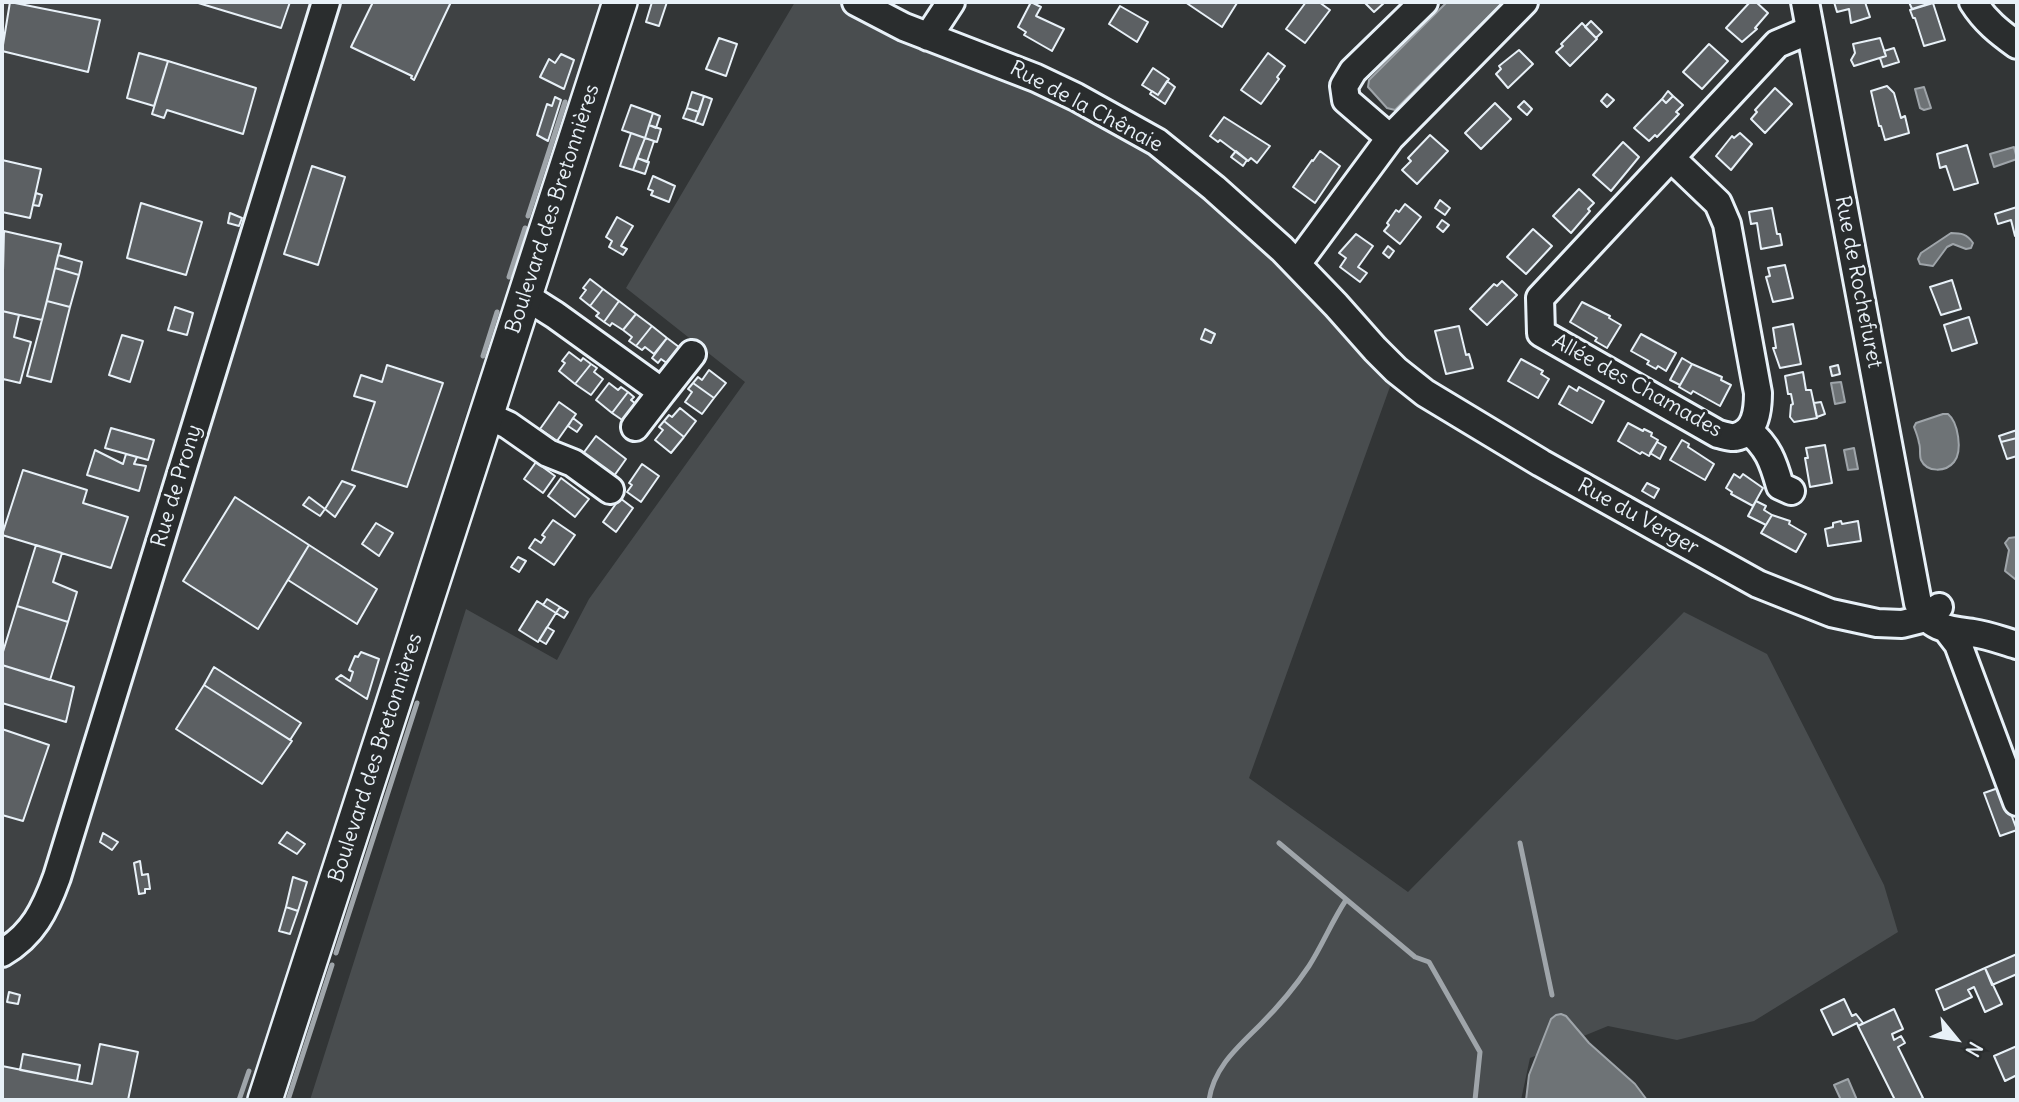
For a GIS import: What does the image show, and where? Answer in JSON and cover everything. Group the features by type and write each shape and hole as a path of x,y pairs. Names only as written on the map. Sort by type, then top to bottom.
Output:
{"main road":[{"name":"Boulevard des Bretonnières","path":"265,1100 620,2"}],"street":[{"name":"Rue de Prony","path":"2,953 24,938 34,926 57,877 326,2"},
{"name":"Rue de la Chênaie","path":"856,2 928,37 1036,78 1157,142 1214,188 1297,264 1375,349"},
{"path":"928,37 951,2"},
{"path":"1390,138 1346,100 1344,86 1353,71 1424,2"},
{"path":"1297,264 1390,138 1524,2"},
{"name":"Rue de Rochefuret","path":"1805,2 1918,603 1947,622"},
{"path":"1973,2 1983,18 2017,45"},
{"name":"Allée des Chamades","path":"1671,159 1718,203 1727,224 1758,393 1758,413 1748,430 1735,437 1718,434 1541,333 1540,298 1777,44 1810,30"},
{"path":"525,296 662,392"},
{"name":"Rue du Verger","path":"1375,349 1425,393 1541,463 1758,584 1816,608 1846,617 1891,624 1947,622 2017,645"},
{"path":"635,427 692,354"},
{"path":"486,415 508,425 548,453 573,463 610,490"},
{"name":"Allée des Chamades","path":"1748,430 1763,442 1774,463 1780,486 1791,491"},
{"path":"1947,622 1965,651 1966,666 2017,802"}],"shaded area":[{"path":"2,2 604,2 463,423 255,1100 2,1100"},
{"path":"795,2 856,2 1157,142 1396,370 1249,778 1408,892 1684,612 1767,654 1884,885 1898,932 1754,1021 1677,1040 1608,1026 1530,1058 1521,1100 310,1100 466,609 557,660 589,599 745,382 626,288"},
{"path":"1447,2 1503,2 1395,110 1387,108 1368,87 1369,80"},
{"path":"1924,87 1931,108 1924,110 1920,108 1915,89"},
{"path":"2014,147 2017,159 1994,167 1990,154"},
{"path":"1951,233 1968,238 1973,243 1971,248 1953,244 1947,247 1933,266 1920,264 1918,259 1921,253"},
{"path":"1841,382 1845,402 1835,404 1831,383"},
{"path":"1948,414 1954,423 1958,451 1951,465 1937,470 1928,467 1921,460 1920,445 1914,427 1916,423"},
{"path":"1854,448 1858,469 1848,470 1844,450"},
{"path":"2017,537 2015,579 2005,571 2009,550 2005,543 2009,538"},
{"path":"1561,1014 1635,1084 1647,1100 1526,1100 1529,1075 1551,1019"},
{"path":"1848,1079 1857,1100 1841,1100 1834,1085"}],"building":[{"path":"10,2 100,20 88,72 2,51"},
{"path":"195,2 290,2 281,28"},
{"path":"373,2 451,2 414,80 412,76 351,47"},
{"path":"652,2 667,2 659,26 646,22"},
{"path":"1031,2 1041,7 1036,16 1064,29 1052,51 1024,35 1026,32 1018,27"},
{"path":"1185,2 1235,2 1237,3 1222,27"},
{"path":"1306,2 1319,2 1330,10 1305,43 1286,29"},
{"path":"1364,2 1383,2 1384,3 1374,12"},
{"path":"1750,2 1756,2 1768,13 1755,28 1757,29 1742,42 1726,28"},
{"path":"1834,2 1865,2 1870,17 1851,23 1849,9 1837,12"},
{"path":"1909,2 1934,2 1912,9"},
{"path":"1933,3 1945,40 1924,46 1910,10"},
{"path":"1120,6 1148,22 1137,42 1109,24"},
{"path":"1591,21 1602,32 1596,38 1585,27"},
{"path":"1582,23 1597,39 1570,66 1556,52"},
{"path":"719,38 737,44 726,76 706,69"},
{"path":"1880,38 1886,56 1854,66 1851,60 1855,53 1853,44"},
{"path":"1709,44 1728,61 1702,89 1683,72"},
{"path":"1894,48 1899,62 1883,67 1880,58 1886,56 1884,51"},
{"path":"1519,50 1533,64 1508,88 1496,74 1501,69 1499,66"},
{"path":"139,53 168,61 154,106 127,98"},
{"path":"1268,53 1285,66 1261,104 1241,90"},
{"path":"561,54 574,60 564,89 540,77 549,59 555,63"},
{"path":"168,61 256,88 243,134 167,110 164,118 152,114"},
{"path":"1153,68 1169,79 1158,95 1142,85"},
{"path":"1167,81 1175,87 1165,104 1150,94 1152,91 1158,95"},
{"path":"1887,86 1894,93 1901,118 1905,116 1909,133 1885,140 1871,91"},
{"path":"1775,88 1792,104 1765,133 1751,119 1757,112 1755,110"},
{"path":"1668,91 1673,96 1666,103 1662,99"},
{"path":"692,92 704,96 699,112 687,108"},
{"path":"1607,94 1614,100 1607,107 1601,101"},
{"path":"704,96 712,99 703,125 695,122"},
{"path":"1673,96 1683,105 1676,112 1679,114 1657,137 1655,135 1649,141 1634,128 1662,99 1666,103"},
{"path":"555,97 561,100 548,141 537,135 547,104 552,106"},
{"path":"1524,101 1532,109 1527,115 1518,107"},
{"path":"1495,103 1511,119 1481,149 1465,133"},
{"path":"631,105 653,113 645,138 622,130"},
{"path":"687,108 699,112 695,122 683,118"},
{"path":"653,113 660,116 656,128 649,125"},
{"path":"1224,117 1270,146 1257,163 1251,158 1248,161 1220,140 1218,142 1210,136"},
{"path":"649,125 661,129 657,142 645,138"},
{"path":"631,133 645,138 633,170 620,166"},
{"path":"1740,133 1752,144 1731,170 1716,156 1732,136 1734,138"},
{"path":"1430,135 1448,151 1417,184 1402,170 1411,161 1408,158"},
{"path":"645,138 654,141 647,162 637,158"},
{"path":"1623,142 1639,157 1611,191 1593,175"},
{"path":"1967,145 1978,183 1954,190 1946,166 1940,168 1937,154"},
{"path":"1236,151 1247,160 1243,166 1231,157"},
{"path":"1320,151 1340,166 1315,203 1293,187"},
{"path":"637,158 649,162 645,174 633,170"},
{"path":"2,160 41,169 30,218 2,212"},
{"path":"312,166 345,177 318,265 284,254"},
{"path":"653,176 675,186 669,202 651,195 653,191 648,189"},
{"path":"1579,189 1594,203 1571,233 1553,216"},
{"path":"36,193 42,195 39,206 33,205"},
{"path":"1440,200 1450,208 1445,215 1435,208"},
{"path":"141,203 202,222 186,275 127,258"},
{"path":"1405,204 1421,217 1400,244 1384,231 1396,210 1399,212"},
{"path":"2017,207 2015,236 2011,220 1998,224 1995,214"},
{"path":"1772,208 1782,245 1761,249 1757,223 1751,224 1749,212"},
{"path":"230,213 242,218 239,226 228,223"},
{"path":"617,217 633,226 621,246 627,249 623,255 609,247 612,241 606,237"},
{"path":"1442,220 1449,225 1443,232 1437,227"},
{"path":"1533,229 1552,246 1526,274 1507,257"},
{"path":"4,231 61,244 42,320 2,311"},
{"path":"1356,234 1373,246 1358,267 1367,273 1360,282 1340,267 1346,258 1339,253"},
{"path":"1388,246 1394,251 1389,258 1383,253"},
{"path":"58,255 82,262 79,275 55,268"},
{"path":"1785,265 1793,298 1773,302 1766,277 1770,276 1768,268"},
{"path":"55,268 79,275 70,307 47,301"},
{"path":"590,279 603,289 590,306 580,298"},
{"path":"1952,280 1961,309 1941,315 1930,287"},
{"path":"1502,281 1517,295 1487,325 1470,309 1494,284 1497,286"},
{"path":"603,289 619,301 604,322 596,316 599,313 590,306"},
{"path":"47,301 70,307 51,382 27,376"},
{"path":"619,301 636,314 623,330 612,323 610,326 604,322"},
{"path":"1582,302 1610,316 1609,318 1621,325 1607,348 1595,341 1597,338 1570,322"},
{"path":"175,307 193,313 187,335 168,330"},
{"path":"2,311 19,315 14,337 31,342 20,383 3,379 2,386"},
{"path":"636,314 652,326 636,346 629,341 632,337 623,330"},
{"path":"1969,317 1977,343 1952,351 1944,325"},
{"path":"1793,324 1801,364 1780,368 1773,348 1776,348 1773,328"},
{"path":"652,326 667,338 654,354 645,347 642,350 636,346"},
{"path":"1459,326 1466,355 1469,354 1473,368 1446,374 1435,331"},
{"path":"1205,329 1215,334 1211,343 1201,339"},
{"path":"1641,334 1676,353 1666,371 1647,364 1649,361 1631,351"},
{"path":"122,335 143,341 130,382 109,375"},
{"path":"667,338 683,350 671,366 661,359 658,363 652,358"},
{"path":"569,352 581,361 583,358 591,364 575,384 559,371"},
{"path":"1682,358 1692,364 1680,385 1670,380"},
{"path":"1521,359 1543,371 1541,374 1549,379 1538,398 1508,381"},
{"path":"591,364 597,368 594,372 603,379 591,395 575,384"},
{"path":"1692,364 1722,377 1721,380 1731,385 1720,406 1693,391 1691,394 1679,387"},
{"path":"387,365 443,383 407,487 352,470 375,402 354,396 361,375 382,382"},
{"path":"1838,365 1840,374 1832,376 1830,367"},
{"path":"709,370 726,383 714,398 693,383 698,377 702,380"},
{"path":"1803,372 1806,390 1811,390 1817,418 1794,422 1790,417 1793,404 1785,376"},
{"path":"609,383 618,390 621,387 628,392 612,413 596,400"},
{"path":"693,383 714,398 702,414 685,402 692,392 688,389"},
{"path":"1569,386 1577,391 1579,387 1604,401 1592,423 1559,404"},
{"path":"628,392 634,397 631,400 641,408 628,424 612,413"},
{"path":"559,402 576,414 557,441 540,429"},
{"path":"1821,402 1825,414 1817,417 1814,403"},
{"path":"680,408 696,421 684,437 664,421"},
{"path":"573,418 582,425 577,432 568,426"},
{"path":"664,421 684,437 671,453 655,440 663,430 659,427"},
{"path":"1628,423 1652,433 1651,436 1658,440 1649,456 1642,452 1640,454 1618,441"},
{"path":"111,428 154,440 148,460 105,448"},
{"path":"2017,430 2017,438 2001,442 1999,436"},
{"path":"596,436 626,459 614,476 582,455"},
{"path":"2017,438 2017,456 2007,459 2001,442"},
{"path":"1682,440 1714,464 1705,480 1670,460"},
{"path":"1657,442 1666,447 1660,459 1650,453"},
{"path":"1825,445 1832,483 1810,487 1806,448"},
{"path":"95,450 123,464 126,454 137,457 134,464 146,466 139,491 87,475"},
{"path":"536,462 555,476 543,493 524,479"},
{"path":"642,464 659,476 641,502 627,492 632,485 629,483"},
{"path":"23,470 87,490 83,503 128,517 111,568 2,535"},
{"path":"1734,474 1740,478 1743,474 1763,488 1753,506 1731,494 1726,488"},
{"path":"561,478 589,499 575,517 548,496"},
{"path":"342,481 355,486 335,517 325,509"},
{"path":"1647,483 1659,489 1654,498 1642,491"},
{"path":"235,497 309,545 258,629 183,581"},
{"path":"309,497 325,509 320,516 303,505"},
{"path":"620,498 633,508 616,532 603,522"},
{"path":"1756,501 1766,506 1764,510 1772,515 1766,525 1748,516"},
{"path":"1772,515 1790,521 1789,524 1806,534 1796,552 1761,533"},
{"path":"553,520 575,535 554,565 529,548 535,539 541,543 545,537 542,535"},
{"path":"1841,521 1842,524 1858,521 1861,541 1828,546 1825,529"},
{"path":"376,523 393,533 379,556 362,544"},
{"path":"36,545 62,553 53,582 77,592 68,622 17,606"},
{"path":"309,545 377,589 357,624 288,580"},
{"path":"518,557 526,561 519,572 511,567"},
{"path":"547,599 560,607 556,613 543,605"},
{"path":"537,601 556,613 538,642 519,630"},
{"path":"17,606 68,622 50,680 2,665 2,655"},
{"path":"560,607 568,612 564,618 556,613"},
{"path":"547,627 554,631 546,644 539,640"},
{"path":"361,652 379,659 367,699 336,679 341,675 350,681 353,672 349,670 355,656 358,657"},
{"path":"2,665 74,687 66,722 2,703"},
{"path":"214,667 301,723 290,740 204,685"},
{"path":"204,685 292,741 262,784 176,729"},
{"path":"2,729 49,745 23,821 2,815"},
{"path":"2001,787 2017,830 2000,836 1984,793"},
{"path":"287,832 305,844 297,854 279,843"},
{"path":"103,833 118,842 112,850 100,842"},
{"path":"140,861 142,875 148,874 150,889 139,894 134,863"},
{"path":"293,877 307,882 298,911 286,907"},
{"path":"286,907 298,911 290,934 279,931"},
{"path":"2017,954 2017,974 1992,985 1985,968"},
{"path":"1985,968 2002,1004 1985,1012 1974,987 1968,990 1972,997 1944,1010 1936,990"},
{"path":"9,992 20,995 18,1004 7,1002"},
{"path":"1844,999 1852,1016 1856,1014 1863,1023 1858,1026 1857,1023 1833,1035 1821,1010"},
{"path":"1894,1009 1903,1029 1892,1034 1894,1040 1901,1036 1905,1043 1898,1047 1923,1098 1918,1100 1895,1100 1858,1026"},
{"path":"100,1044 138,1052 128,1100 2,1100 2,1066 92,1084"},
{"path":"2017,1046 2017,1075 2005,1081 1994,1056"},
{"path":"23,1054 80,1065 77,1081 20,1070"}],"waterway":[{"path":"528,216 565,102"},
{"path":"509,277 525,228"},
{"path":"483,356 497,312"},
{"path":"336,953 417,703"},
{"path":"1279,843 1415,957 1429,962 1480,1052 1475,1100"},
{"path":"1520,843 1552,995"},
{"path":"1209,1100 1216,1077 1222,1068 1298,982 1346,900"},
{"path":"288,1100 332,965"},
{"path":"239,1100 249,1071"}]}
